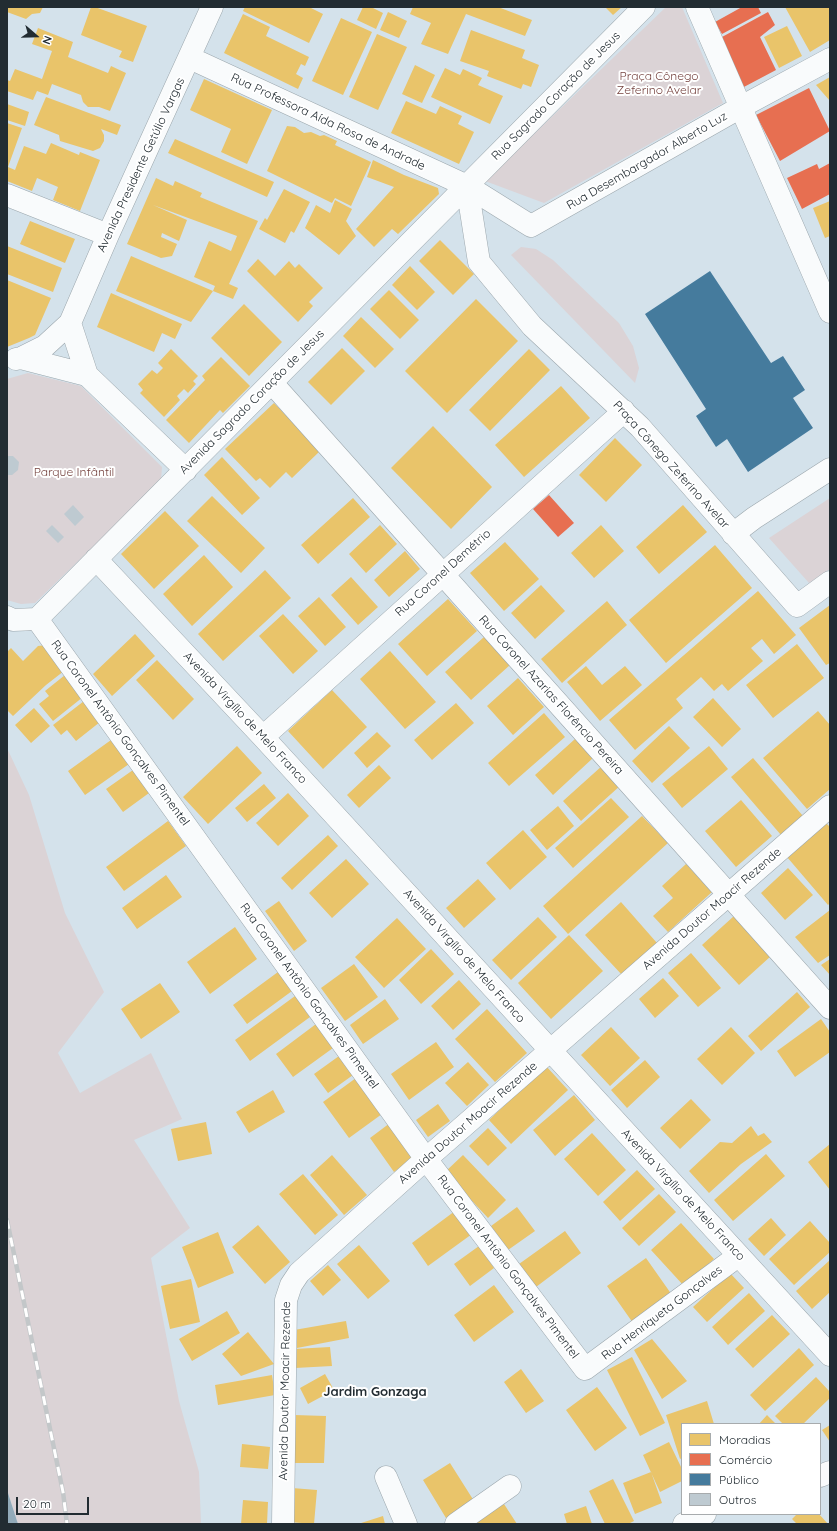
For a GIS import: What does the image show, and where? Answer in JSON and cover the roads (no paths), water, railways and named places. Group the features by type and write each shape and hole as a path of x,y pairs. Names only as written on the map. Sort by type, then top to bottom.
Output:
{"street":[{"name":"Avenida Presidente Getúlio Vargas","path":"14,360 45,346 70,323 108,235 212,7"},
{"name":"Rua Sagrado Coração de Jesus","path":"467,186 644,7"},
{"path":"697,7 830,312"},
{"name":"Rua Professora Aída Rosa de Andrade","path":"190,58 467,186"},
{"name":"Rua Desembargador Alberto Luz","path":"467,186 532,226 741,107 830,59"},
{"name":"Avenida Sagrado Coração de Jesus","path":"37,619 467,186"},
{"name":"Praça Cônego Zeferino Avelar","path":"467,186 479,262 532,326 624,411 645,433 797,606 830,582"},
{"path":"7,195 108,235"},
{"path":"70,323 87,375 186,470"},
{"path":"14,360 87,375"},
{"name":"Rua Coronel Azarias Florêncio Pereira","path":"272,383 830,1008"},
{"name":"Rua Coronel Demétrio","path":"263,736 624,411"},
{"name":"Praça Cônego Zeferino Avelar","path":"733,534 754,518 830,469"},
{"name":"Avenida Virgílio de Melo Franco","path":"96,559 263,736 830,1355"},
{"path":"7,616 13,620 37,619"},
{"name":"Rua Coronel Antônio Gonçalves Pimentel","path":"37,619 426,1159 585,1369"},
{"name":"Avenida Doutor Moacir Rezende","path":"283,1524 286,1300 291,1284 299,1273 426,1159 830,806"},
{"name":"Rua Henriqueta Gonçalves","path":"585,1369 738,1256"},
{"path":"386,1477 406,1524"},
{"path":"456,1524 510,1486"},
{"path":"684,1524 703,1515"}],"water":[{"path":"7,1490 18,1524 7,1524"}],"railway":[{"path":"7,1220 63,1492 67,1524"}],"district":[{"name":"Jardim Gonzaga","path":"375,1392"}],"park label":[{"name":"Parque Infântil","path":"74,472"}]}
